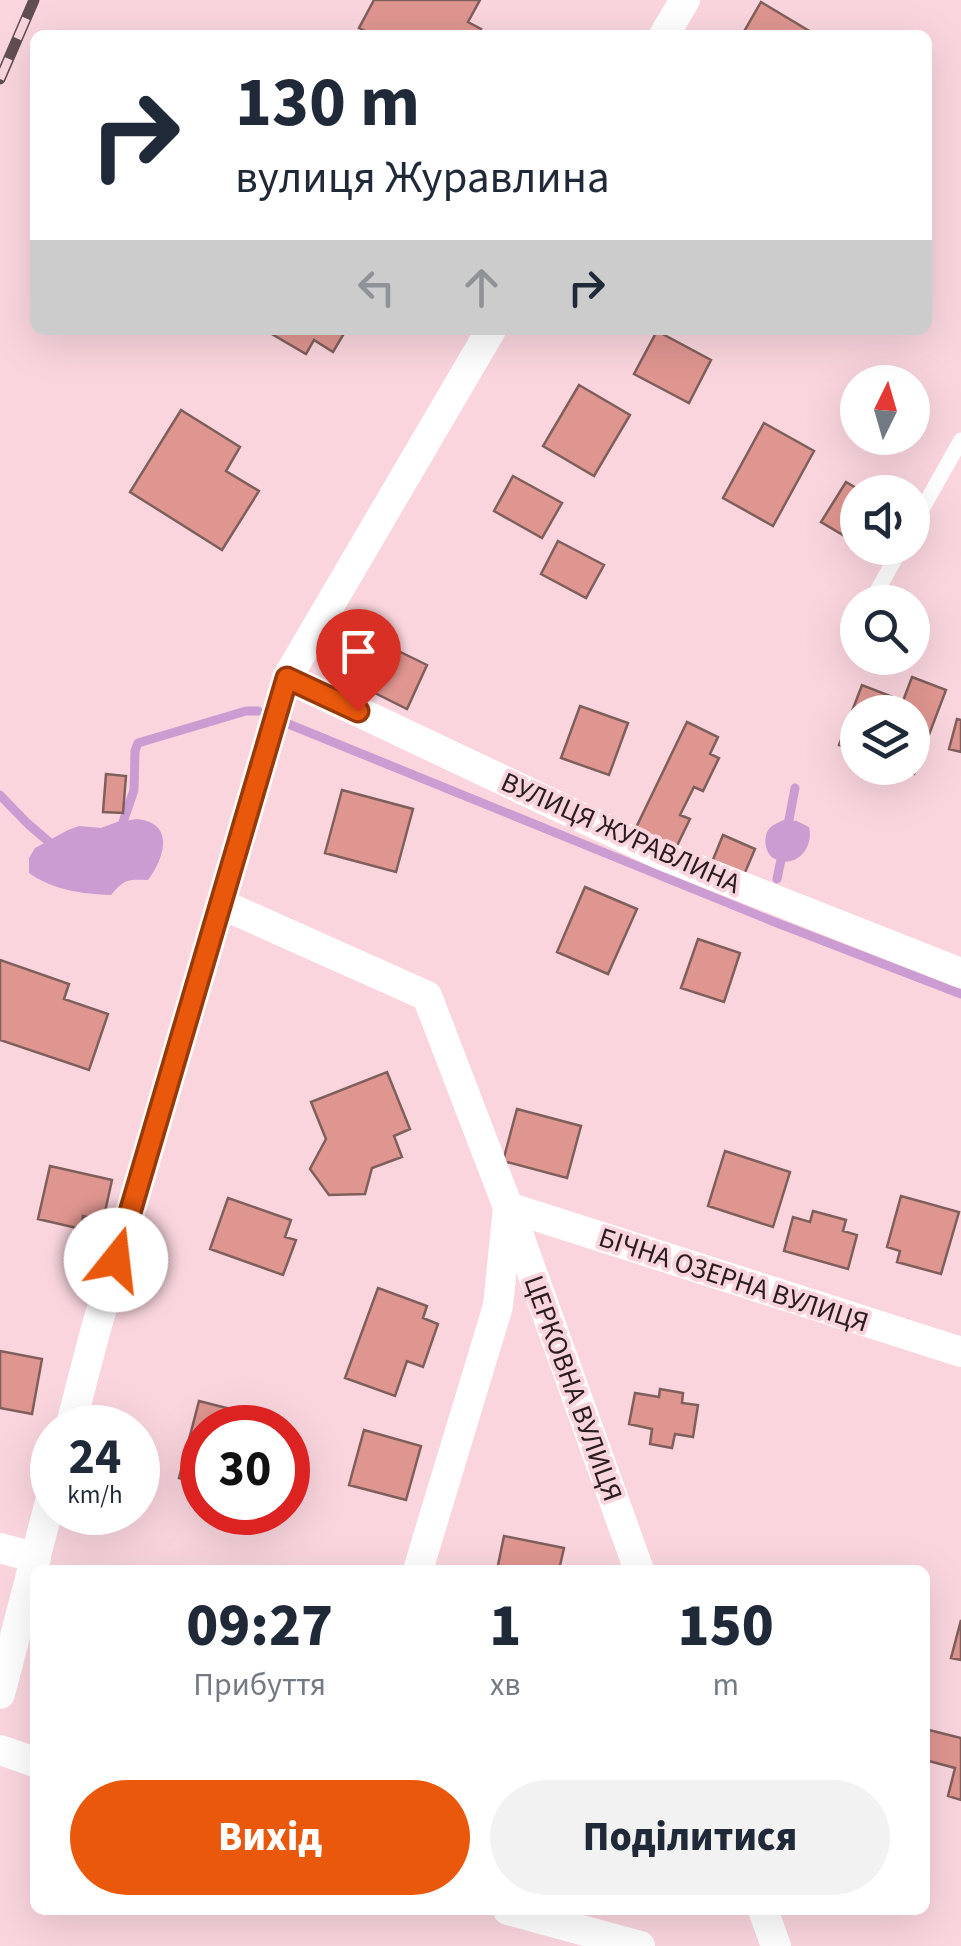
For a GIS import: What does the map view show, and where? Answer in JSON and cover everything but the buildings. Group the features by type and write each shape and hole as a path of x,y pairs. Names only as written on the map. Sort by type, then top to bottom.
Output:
{"street":[{"path":"667,30 685,0"},
{"path":"76,1405 287,678 488,335"},
{"name":"ВУЛИЦЯ ЖУРАВЛИНА","path":"287,678 659,854 961,973"},
{"name":"ЦЕРКОВНА ВУЛИЦЯ","path":"220,904 427,996 638,1565"},
{"path":"420,1565 498,1306 508,1207"},
{"name":"БІЧНА ОЗЕРНА ВУЛИЦЯ","path":"508,1207 961,1352"},
{"path":"34,1565 42,1535"},
{"path":"0,1548 36,1558"},
{"path":"0,1694 30,1581"},
{"path":"0,1750 30,1760"},
{"path":"526,1915 640,1946"},
{"path":"764,1915 776,1946"}],"lane":[{"path":"930,495 961,440"}],"shaded area":[{"path":"137,819 157,827 162,835 162,853 148,880 127,881 111,895 58,887 29,873 29,858 35,848 68,830 79,826 101,828"},
{"path":"784,820 809,827 806,849 790,861 775,859 766,845 769,829"}],"waterway":[{"path":"121,828 134,790 138,743 246,711 258,711"},
{"path":"286,723 961,994"},
{"path":"787,830 795,788"},
{"path":"0,795 56,848"},
{"path":"777,879 783,850"}],"railway":[{"path":"0,79 34,0"}],"route":[{"path":"116,1260 287,678 358,711"}]}
